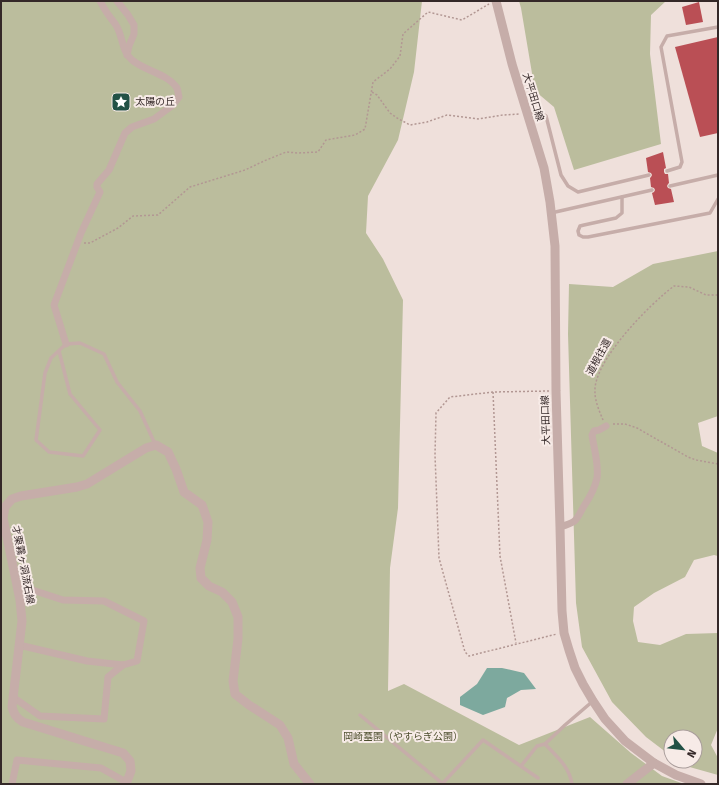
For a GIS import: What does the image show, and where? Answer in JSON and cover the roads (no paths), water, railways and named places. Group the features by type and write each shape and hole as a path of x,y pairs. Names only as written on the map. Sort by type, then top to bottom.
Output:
{"street":[{"path":"66,344 54,305 77,243 100,192 97,184 109,170 125,133 132,127 154,119 173,105 178,97 178,89 171,81 144,68 127,55 116,26 100,1"},
{"path":"117,1 134,24 134,34 127,55"},
{"name":"大平田口線","path":"495,1 512,64 544,168 555,246 556,391 562,611 564,633 575,668 583,684 605,719 638,751 654,763 676,775 701,784"},
{"path":"560,527 571,524 577,520 595,486 597,477 597,463 592,435 594,431 606,426"},
{"path":"156,445 168,452 176,468 184,492 202,505 208,522 207,540 200,568 201,578 209,586 222,592 232,602 238,617 238,639 233,681 235,694 280,726 288,738 294,764 310,784"},
{"name":"才栗霧ヶ洞流石線","path":"126,783 130,771 130,761 123,753 23,722 13,713 12,707 22,621 20,600 3,518 5,507 12,499 87,484 146,448 156,445"},
{"path":"17,585 63,600 104,601 144,621 137,661 123,664 87,661 19,645"},
{"path":"13,697 40,716 104,719 108,677 123,664"},
{"path":"12,784 17,760 101,768 126,783"},
{"path":"628,784 654,763"}],"lane":[{"path":"667,171 680,167 682,162 661,47 667,36 718,27"},
{"path":"527,114 539,112 546,116 561,175 568,186 578,192 649,175"},
{"path":"670,186 718,175"},
{"path":"551,213 652,190"},
{"path":"622,197 622,213 616,218 580,226 578,231 579,235 588,237 710,213 718,199"},
{"path":"59,351 70,394 100,430 83,456 49,452 36,440 44,373 51,358 66,344 80,343 104,354 117,382 140,411 156,445"},
{"path":"521,766 537,746 545,744 593,701"},
{"path":"360,715 443,784 483,740 538,778"},
{"path":"545,744 564,764 571,776 572,784"}],"water":[{"path":"487,668 502,668 524,673 536,689 521,690 507,698 505,707 483,715 460,705 460,697 477,684"}],"place":[{"name":"太陽の丘","path":"121,102"}],"park label":[{"name":"岡崎墓園（やすらぎ公園）","path":"403,737"}]}
